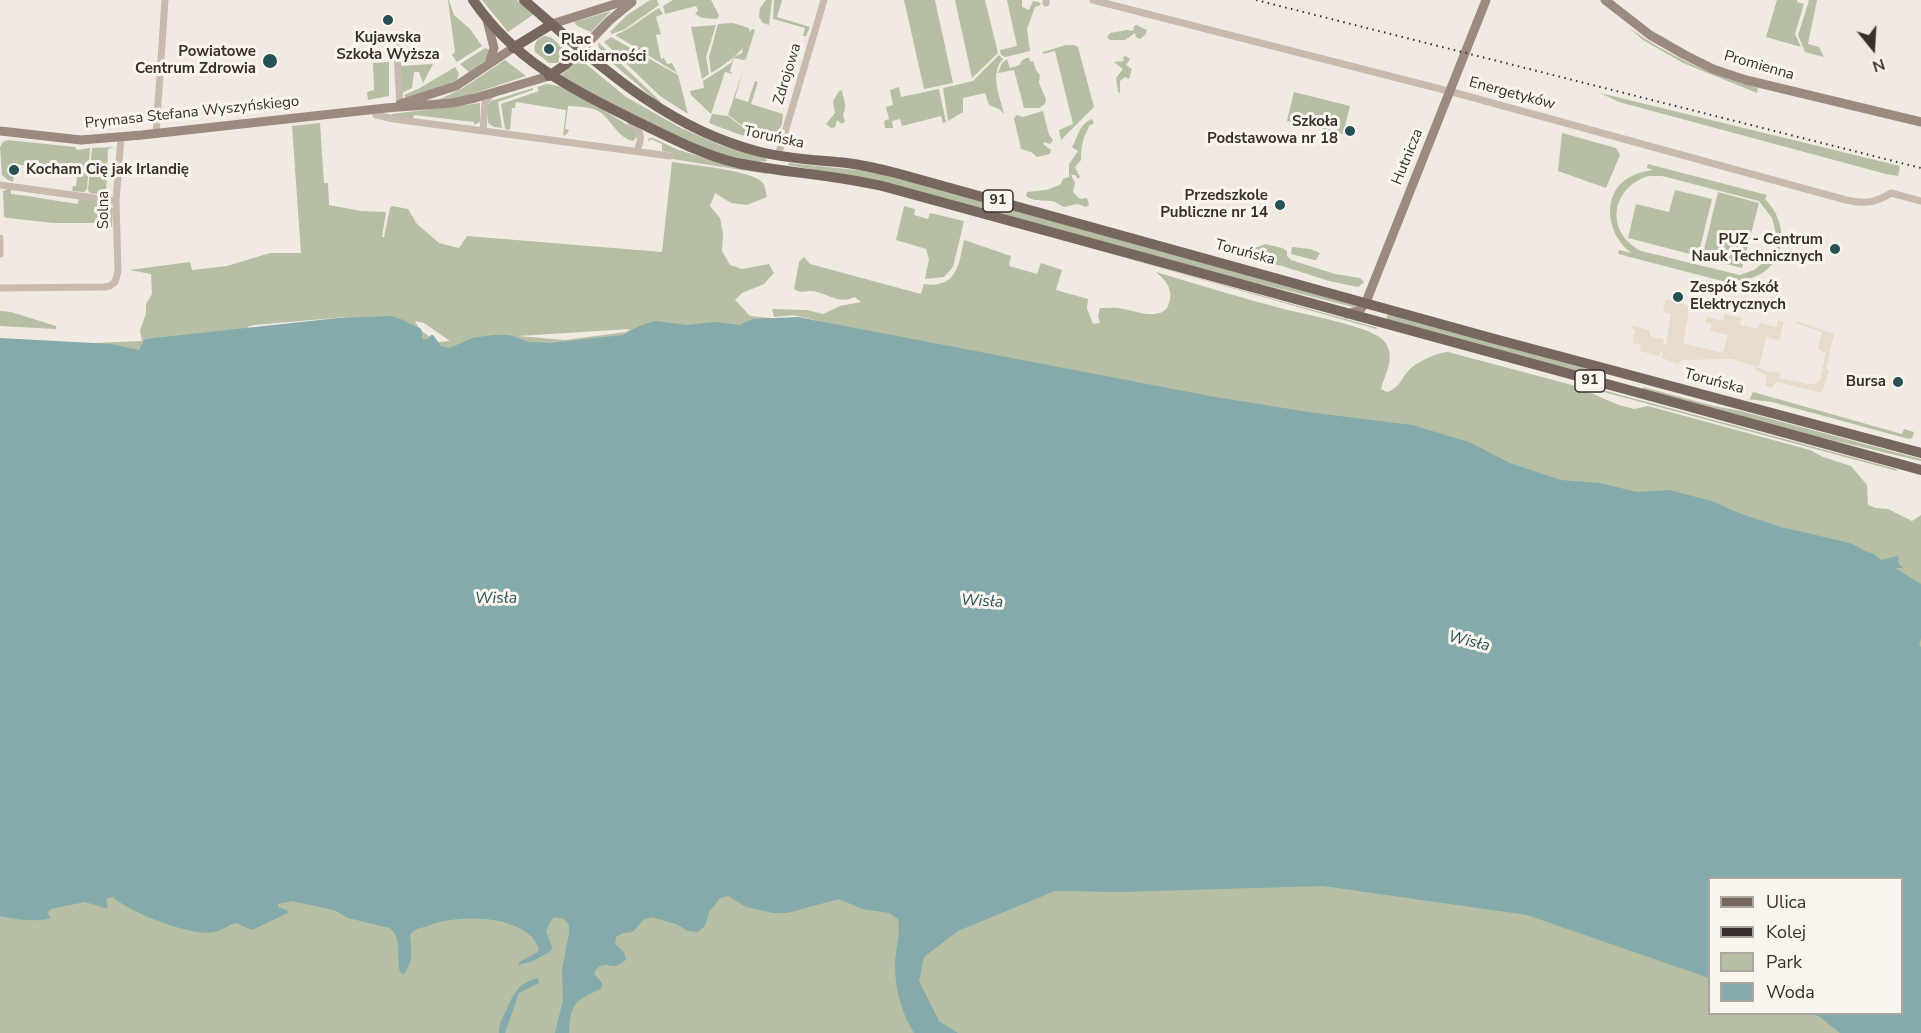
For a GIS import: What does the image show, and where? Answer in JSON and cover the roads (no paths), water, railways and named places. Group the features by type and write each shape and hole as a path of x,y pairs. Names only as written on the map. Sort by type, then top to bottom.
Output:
{"main road":[{"name":"91","path":"473,0 513,48 549,76"},
{"name":"91","path":"524,0 581,50"},
{"path":"513,48 552,24"},
{"path":"549,76 581,50"},
{"name":"Toruńska","path":"581,50 636,94 675,118 733,144 778,156 845,163 896,173 1921,453"},
{"name":"Toruńska","path":"549,76 678,142 708,154 737,162 839,177 886,187 1637,394 1918,468"},
{"path":"1637,394 1641,378"}],"street":[{"path":"156,134 165,0"},
{"path":"552,24 628,0"},
{"path":"581,50 610,20 634,0"},
{"name":"Zdrojowa","path":"778,156 825,0"},
{"name":"Energetyków","path":"1093,0 1450,92 1846,200 1874,202 1891,193 1921,201"},
{"name":"Hutnicza","path":"1366,302 1486,0"},
{"name":"Promienna","path":"1605,0 1656,39 1713,69 1746,80 1921,122"},
{"path":"485,17 494,48 492,60 488,66"},
{"path":"396,37 400,106"},
{"name":"Prymasa Stefana Wyszyńskiego","path":"400,106 442,92 488,66 513,48"},
{"name":"Prymasa Stefana Wyszyńskiego","path":"0,131 68,139 156,134 400,106 452,103 549,76"},
{"path":"483,130 485,102 493,93"},
{"path":"374,110 376,115 394,119 670,156"},
{"name":"Toruńska","path":"627,116 640,130 642,138"},
{"path":"637,151 642,138 652,135 678,142"},
{"name":"Solna","path":"0,288 104,287 115,282 118,271 116,201 121,137"},
{"path":"0,184 116,201"},
{"path":"0,238 0,254"},
{"path":"1347,314 1360,310 1366,302"}],"water":[{"name":"Wisła","path":"390,316 420,328 422,339 428,339 433,335 441,346 450,348 472,338 493,335 509,335 529,342 550,343 623,335 639,326 655,321 687,325 715,322 739,325 753,319 798,317 1215,397 1412,425 1469,442 1510,463 1561,480 1600,483 1637,492 1670,490 1711,501 1781,527 1850,543 1874,554 1881,560 1898,556 1899,564 1903,568 1895,568 1921,584 1919,646 1921,647 1921,1033 1840,1033 1814,1015 1903,1015 1903,877 1708,877 1708,978 1527,915 1323,886 1121,892 1055,891 958,931 924,957 919,981 939,1021 958,1033 914,1033 903,1010 896,984 898,919 889,913 862,909 839,899 787,913 773,913 746,907 728,896 720,898 709,912 705,926 698,932 688,931 676,924 651,917 643,920 633,932 623,933 616,937 615,944 624,952 626,960 616,966 600,966 596,970 594,974 602,983 602,988 579,1000 576,1004 572,1012 569,1033 555,1033 563,1000 562,970 569,933 569,925 564,919 554,917 546,931 552,947 551,951 533,961 518,965 519,962 538,952 539,948 532,937 506,923 473,918 442,921 418,928 410,935 410,961 404,974 400,972 396,938 390,928 348,918 334,910 291,901 278,904 278,907 287,910 288,913 252,930 236,923 217,931 204,933 161,922 132,909 113,897 106,900 108,907 105,908 85,902 51,909 47,913 51,918 26,920 0,916 0,338 112,344 139,350 144,340 154,338 338,318"},
{"path":"538,978 539,983 519,993 505,1033 499,1033 502,1019 516,992 527,982"}],"railway":[{"path":"1256,0 1921,168"}],"place":[{"name":"Kujawska Szkoła Wyższa","path":"388,20"},
{"name":"Plac Solidarności","path":"549,49"},
{"name":"Powiatowe Centrum Zdrowia","path":"270,61"},
{"name":"Szkoła Podstawowa nr 18","path":"1350,131"},
{"name":"Kocham Cię jak Irlandię","path":"14,170"},
{"name":"Przedszkole Publiczne nr 14","path":"1280,205"},
{"name":"PUZ - Centrum Nauk Technicznych","path":"1835,249"},
{"name":"Zespół Szkół Elektrycznych","path":"1678,297"},
{"name":"Bursa","path":"1898,382"}]}
